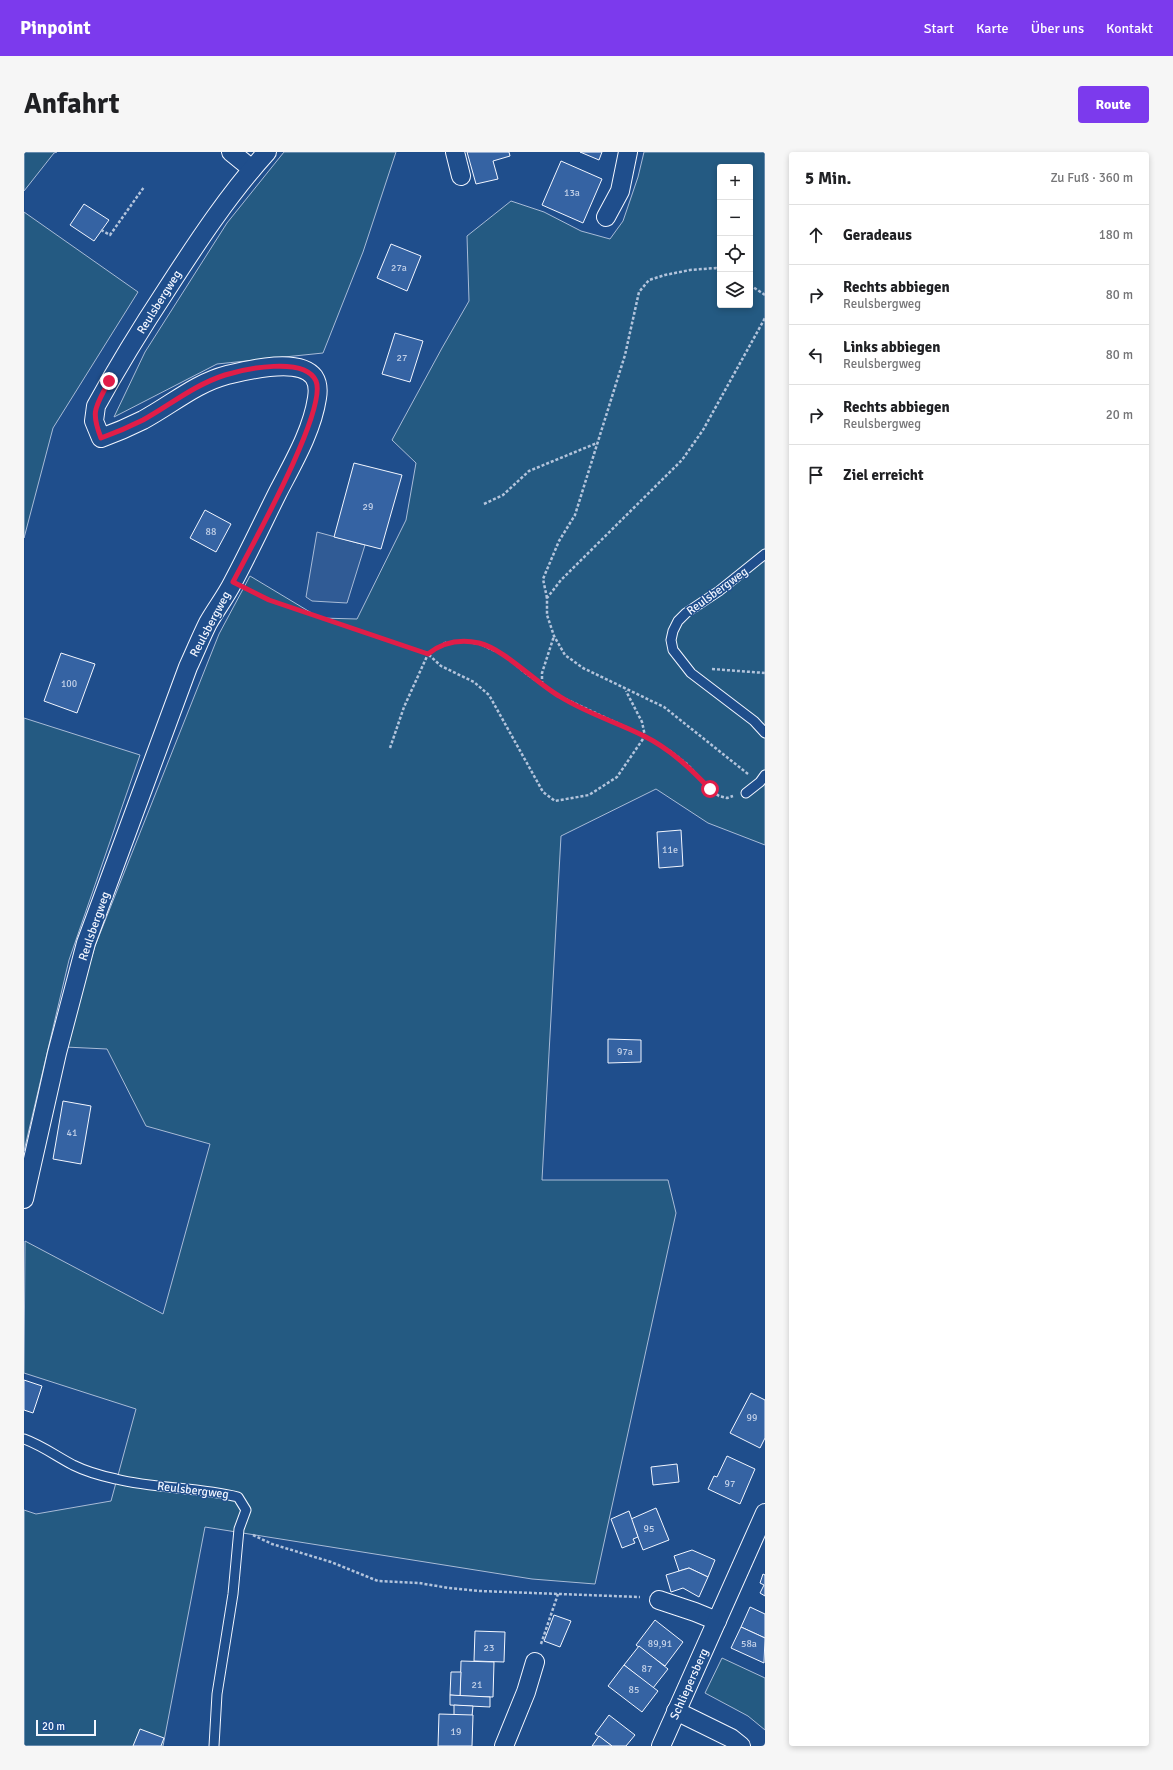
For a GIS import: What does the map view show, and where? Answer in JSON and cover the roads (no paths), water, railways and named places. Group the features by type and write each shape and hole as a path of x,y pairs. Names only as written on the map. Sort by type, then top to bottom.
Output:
{"street":[{"path":"231,152 252,169"},
{"name":"Reulsbergweg","path":"24,1199 57,1053 86,943 188,667 209,623 233,582 298,452 318,397 316,382 314,377 309,372 298,368 281,366 254,369 226,375 204,383 183,394 143,420 101,438 94,421 96,406 147,320 198,240 252,169 268,152"},
{"path":"455,152 461,176"},
{"path":"606,217 620,191 628,152"},
{"name":"Schliepersberg","path":"661,1746 765,1513"},
{"path":"659,1600 717,1621"},
{"path":"504,1746 526,1692 534,1662"},
{"path":"676,1711 731,1738 741,1746"}],"lane":[{"name":"Reulsbergweg","path":"765,554 719,591 686,612 678,620 671,640 673,650 691,673 754,721 765,733"},
{"path":"746,793 763,778"},
{"name":"Reulsbergweg","path":"24,1438 74,1466 117,1480 168,1488 221,1492 238,1497 246,1510 239,1529 233,1594 217,1694 214,1746"}]}
